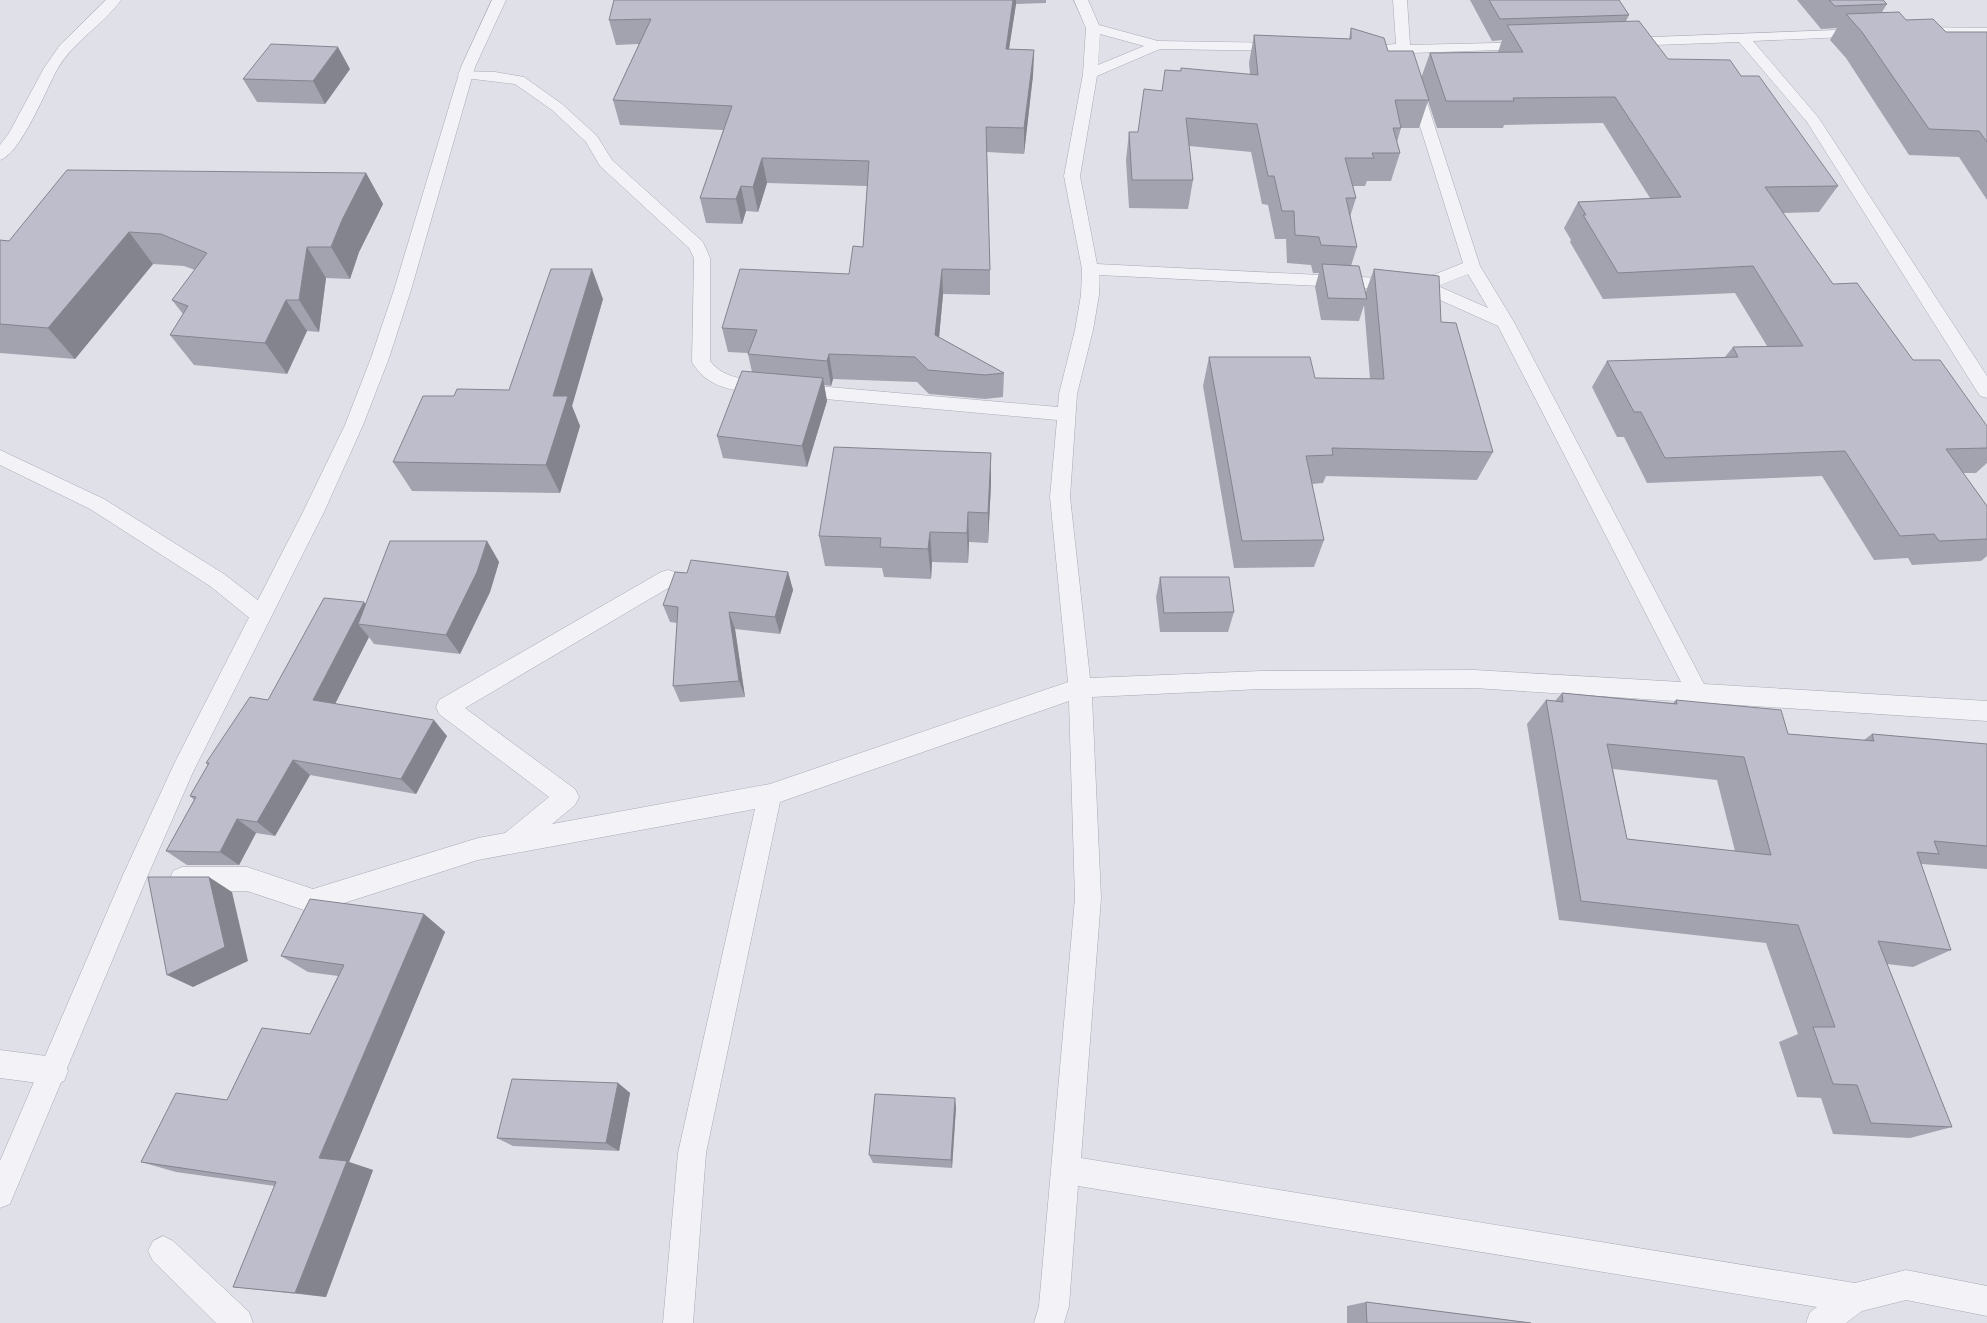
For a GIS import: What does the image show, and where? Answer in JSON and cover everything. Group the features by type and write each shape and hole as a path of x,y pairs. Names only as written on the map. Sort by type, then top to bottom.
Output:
{"street":[{"path":"0,155 16,134 41,90 51,68 65,48 114,0"},
{"path":"0,1194 54,1071 135,878 184,768 260,614 305,531 355,422 394,318 449,137 465,74 500,0"},
{"path":"1049,1323 1054,1306 1088,898 1080,688 1060,497 1068,394 1084,330 1090,295 1090,269 1072,176 1090,74 1093,28 1081,0"},
{"path":"1400,0 1403,48 1472,266 1505,322 1698,694"},
{"path":"1093,28 1158,45 1294,47"},
{"path":"1903,31 1987,32"},
{"path":"1609,42 1880,32"},
{"path":"1743,38 1813,120 1987,390"},
{"path":"1372,48 1546,44"},
{"path":"1090,74 1158,45"},
{"path":"465,74 495,76 519,80 558,107 592,139 606,163 667,220 689,237 697,246 702,258 701,362 705,370 716,378 729,383 748,386 1066,414"},
{"path":"1423,286 1472,266"},
{"path":"1090,269 1423,286 1505,322"},
{"path":"0,457 97,504 216,580 260,614"},
{"path":"510,843 567,797 448,707 668,578"},
{"path":"135,878 247,879 314,901 478,849 770,795 1080,688 1261,680 1474,679 1987,711"},
{"path":"678,1323 692,1153 770,795"},
{"path":"0,1064 54,1071"},
{"path":"1065,1170 1855,1298"},
{"path":"163,1251 238,1323"},
{"path":"1821,1323 1855,1298 1906,1285 1987,1301"}],"building":[{"path":"614,0 1013,0 1006,49 1034,50 1024,128 986,127 990,270 942,269 935,335 1004,373 985,375 928,370 915,357 829,354 827,361 748,354 757,330 722,328 740,269 849,274 853,246 863,247 869,161 762,158 753,187 741,186 736,199 700,198 732,106 613,100 651,19 609,20"},
{"path":"1489,0 1619,0 1629,15 1500,19"},
{"path":"1829,0 1883,0 1887,4 1835,6"},
{"path":"1899,12 1906,20 1933,19 1946,32 1987,32 1987,142 1979,131 1929,129 1862,32 1846,14"},
{"path":"1639,21 1668,59 1730,60 1741,76 1759,76 1838,186 1765,187 1833,284 1857,283 1913,360 1940,360 1987,426 1987,448 1946,449 1987,506 1987,539 1939,541 1934,534 1900,536 1845,451 1665,458 1641,412 1634,412 1607,361 1738,357 1733,347 1803,346 1753,266 1618,273 1583,215 1586,215 1578,202 1681,197 1615,97 1513,98 1514,101 1446,101 1430,53 1523,52 1507,25"},
{"path":"1351,28 1384,38 1388,51 1413,51 1429,100 1395,100 1401,128 1393,128 1400,153 1372,153 1374,158 1345,158 1356,198 1346,198 1357,247 1321,245 1319,237 1295,235 1294,211 1282,211 1274,176 1268,176 1257,124 1186,118 1193,180 1132,180 1129,132 1138,132 1144,89 1162,91 1165,70 1181,71 1181,68 1258,75 1254,35 1351,39"},
{"path":"271,44 338,47 313,81 243,79"},
{"path":"67,170 366,173 342,220 331,247 307,247 299,300 286,300 265,343 170,335 188,306 172,300 207,253 161,234 129,232 48,328 0,324 0,240 9,241"},
{"path":"1322,264 1359,266 1367,299 1328,298"},
{"path":"551,269 592,269 553,396 568,396 546,465 393,462 423,396 454,396 457,389 509,390"},
{"path":"1374,269 1439,276 1441,322 1456,323 1493,452 1332,448 1333,455 1306,456 1324,540 1242,541 1209,357 1310,357 1315,378 1384,379"},
{"path":"742,371 823,378 802,446 717,436"},
{"path":"834,447 991,453 988,513 968,512 967,533 930,532 928,549 880,547 881,538 819,536"},
{"path":"390,541 487,541 477,572 446,635 358,624"},
{"path":"691,560 788,572 775,617 729,612 739,681 673,686 678,607 663,605 675,572 687,573"},
{"path":"1160,577 1229,577 1234,612 1164,613"},
{"path":"324,598 364,602 313,700 434,720 401,779 293,760 257,822 237,819 220,852 166,851 196,797 190,796 209,763 206,763 250,697 268,700"},
{"path":"1562,693 1677,704 1676,700 1781,710 1788,734 1874,741 1872,734 1987,744 1987,846 1934,841 1939,854 1917,852 1951,950 1878,941 1952,1127 1871,1123 1857,1085 1833,1084 1813,1027 1835,1027 1798,925 1581,901 1546,700 1563,702","holes":["1607,744 1744,757 1771,855 1627,839"]},
{"path":"148,877 209,877 225,947 167,975"},
{"path":"310,899 424,914 319,1158 347,1161 295,1293 233,1287 276,1182 141,1162 176,1093 227,1100 262,1028 310,1034 344,965 281,956"},
{"path":"512,1079 618,1083 606,1143 497,1138"},
{"path":"875,1094 955,1098 951,1160 869,1155"},
{"path":"1366,1302 1531,1323 1367,1323"}]}
